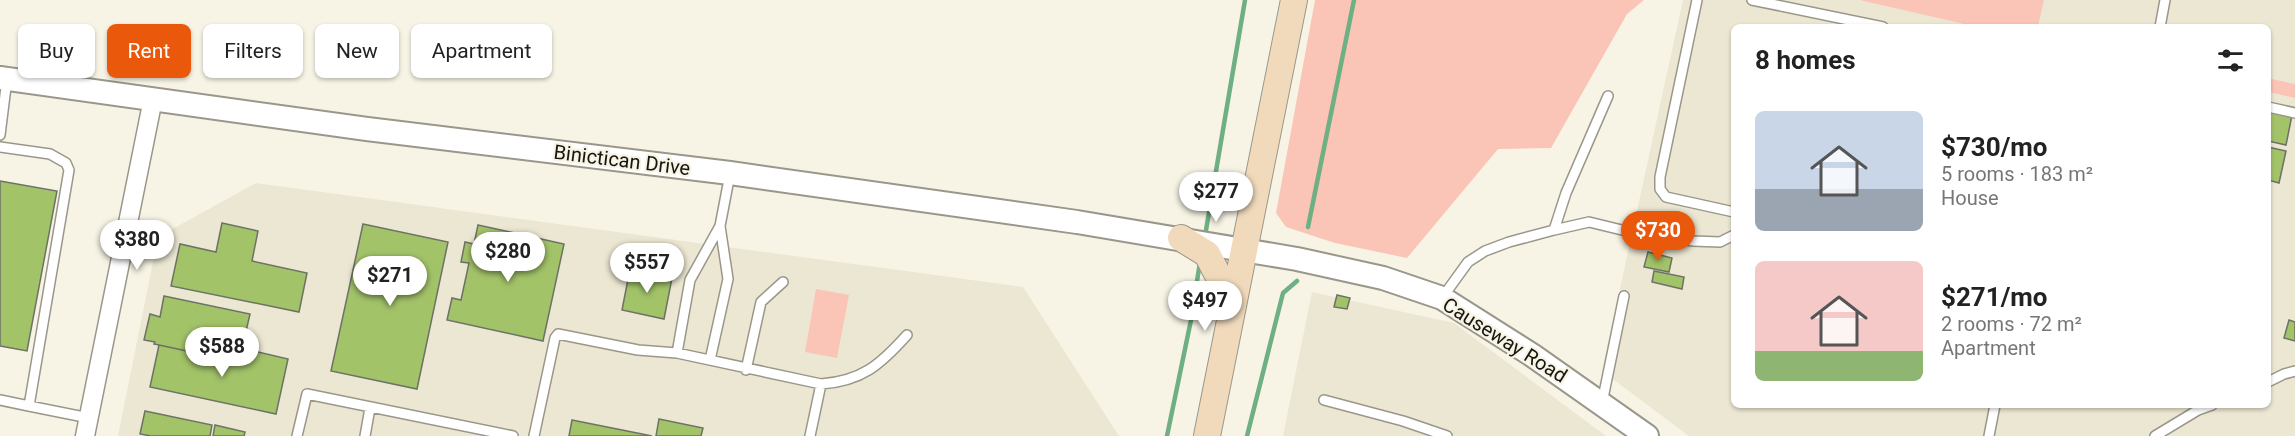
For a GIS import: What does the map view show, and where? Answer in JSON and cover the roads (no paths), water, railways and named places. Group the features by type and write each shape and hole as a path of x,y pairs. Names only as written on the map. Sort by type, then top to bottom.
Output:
{"main road":[{"path":"1206,432 1294,0"},
{"path":"1181,238 1207,254 1233,304"}],"street":[{"name":"Binictican Drive","path":"4,78 367,129 730,173 1077,222 1244,249"},
{"path":"87,427 153,99"},
{"name":"Causeway Road","path":"1244,249 1383,278 1442,298 1602,403 1637,433"}],"lane":[{"path":"1697,0 1660,177 1660,189 1666,197 1731,211"},
{"path":"1752,0 1868,24"},
{"path":"2161,24 2165,0"},
{"path":"0,135 4,78"},
{"path":"1554,230 1566,193 1608,96"},
{"path":"2271,108 2295,113"},
{"path":"0,147 50,154 66,163 69,170 28,406"},
{"path":"677,353 690,280 720,226 730,173"},
{"path":"1442,298 1468,262 1485,251 1509,242 1589,222 1626,231 1693,241 1720,242 1731,236"},
{"path":"710,360 728,279 720,226"},
{"path":"746,370 761,302 783,282"},
{"path":"1602,403 1624,296"},
{"path":"534,436 555,338 558,334 564,333 638,350 677,353 746,370 821,384 843,382 870,371 887,357 907,335"},
{"path":"2271,380 2295,371"},
{"path":"810,436 821,384"},
{"path":"297,436 307,394 513,436"},
{"path":"0,400 28,406 87,427"},
{"path":"1324,400 1403,421 1447,436"},
{"path":"365,436 370,408"},
{"path":"1989,436 1994,408"},
{"path":"2155,436 2204,408"}],"waterway":[{"path":"1205,236 1245,0"},
{"path":"1308,227 1354,0"},
{"path":"1167,436 1191,320 1200,262"},
{"path":"1247,436 1283,293 1297,281"}]}
